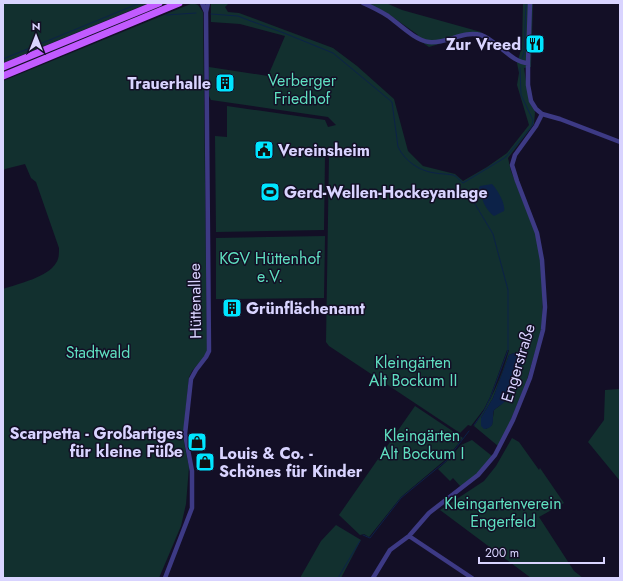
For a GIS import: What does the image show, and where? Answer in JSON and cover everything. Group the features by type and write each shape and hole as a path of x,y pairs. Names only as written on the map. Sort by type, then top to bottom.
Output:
{"main road":[{"path":"3,68 159,3"},
{"path":"3,76 179,3"}],"street":[{"name":"Hüttenallee","path":"202,3 206,12"},
{"name":"Hüttenallee","path":"165,578 192,508 192,471 186,434 191,379 209,351 206,12 208,3"},
{"path":"364,3 384,14 408,32 428,42 436,42 466,34 480,35 488,38 515,58 524,63 528,63"},
{"path":"530,3 528,86 531,101 536,109 542,114 560,119 620,142"},
{"name":"Engerstraße","path":"373,578 390,550 409,536 429,513 478,475 495,455 513,420 530,378 543,330 545,307 542,260 537,233 516,181 512,165 515,155 536,126 542,114"},
{"path":"409,536 468,577"}],"green space":[{"path":"3,3 149,3 3,63"},
{"name":"Stadtwald","path":"193,3 198,5 203,12 207,354 192,371 189,377 183,437 189,467 186,504 181,526 159,578 3,578 3,289 40,276 52,268 59,256 59,248 36,182 31,178 25,164 5,169 3,171 3,81"},
{"path":"211,3 229,3 225,7 228,12 239,13 333,48 357,66 394,99 408,151 423,166 455,174 463,181 507,153 529,125 517,85 519,73 517,63 522,47 523,3 533,3 531,67 524,68 529,101 535,112 534,124 508,158 511,171 535,232 541,261 543,290 542,328 526,383 506,432 498,446 474,426 485,408 495,390 509,350 507,350 490,397 484,409 471,426 468,425 460,433 329,346 326,342 329,156 325,155 324,230 216,232 215,136 227,137 227,106 325,120 328,127 336,125 328,117 211,100 209,96 209,67 268,76 285,36 240,24 211,22","holes":["518,353 518,373 508,386 505,400 494,410 492,425 486,429 481,418 493,398 509,355"]},
{"path":"367,3 386,3 402,10 481,32 478,36 466,36 429,47 416,38 418,35 387,13"},
{"name":"KGV Hüttenhof e.V.","path":"325,236 324,298 216,299 216,238"},
{"path":"620,389 620,481 588,442 604,420 605,390"},
{"name":"Kleingärten Alt Bockum I","path":"415,406 463,438 445,460 401,497 369,537 364,534 360,535 339,515"},
{"name":"Kleingartenverein Engerfeld","path":"512,438 519,442 539,470 540,468 564,503 539,517 574,571 583,578 531,578 440,510 484,481 496,466"},
{"path":"472,440 492,456 477,474 461,487 453,478 450,481 438,469 461,445"},
{"path":"336,525 361,540 341,578 300,578 321,541"}],"water":[{"path":"492,184 501,197 504,205 504,211 494,216 484,204 479,188 480,186"},
{"path":"514,353 521,354 524,357 523,365 519,368 508,386 506,401 494,410 491,427 484,429 481,426 481,418 493,398 509,355"}],"waterway":[{"path":"3,59 140,3"},
{"path":"522,58 524,53 526,3"},
{"path":"166,15 196,13"},
{"path":"211,14 238,16 333,53 392,102 398,147 404,157 418,168 429,172 451,175 457,177 463,183 506,157 532,126 533,120 521,95 520,68"},
{"path":"466,189 493,234 508,290 508,350 491,396 484,411 474,425"},
{"path":"363,535 370,538 401,498 446,461 469,431"},
{"path":"338,578 360,541"}],"place":[{"name":"Zur Vreed","path":"535,44"},
{"name":"Trauerhalle","path":"225,83"},
{"name":"Vereinsheim","path":"264,150"},
{"name":"Gerd-Wellen-Hockeyanlage","path":"270,192"},
{"name":"Grünflächenamt","path":"232,308"},
{"name":"Scarpetta - Großartiges für kleine Füße","path":"197,442"},
{"name":"Louis & Co. - Schönes für Kinder","path":"205,462"}],"park label":[{"name":"Verberger Friedhof","path":"302,89"},
{"name":"Kleingärten Alt Bockum II","path":"413,371"}]}
